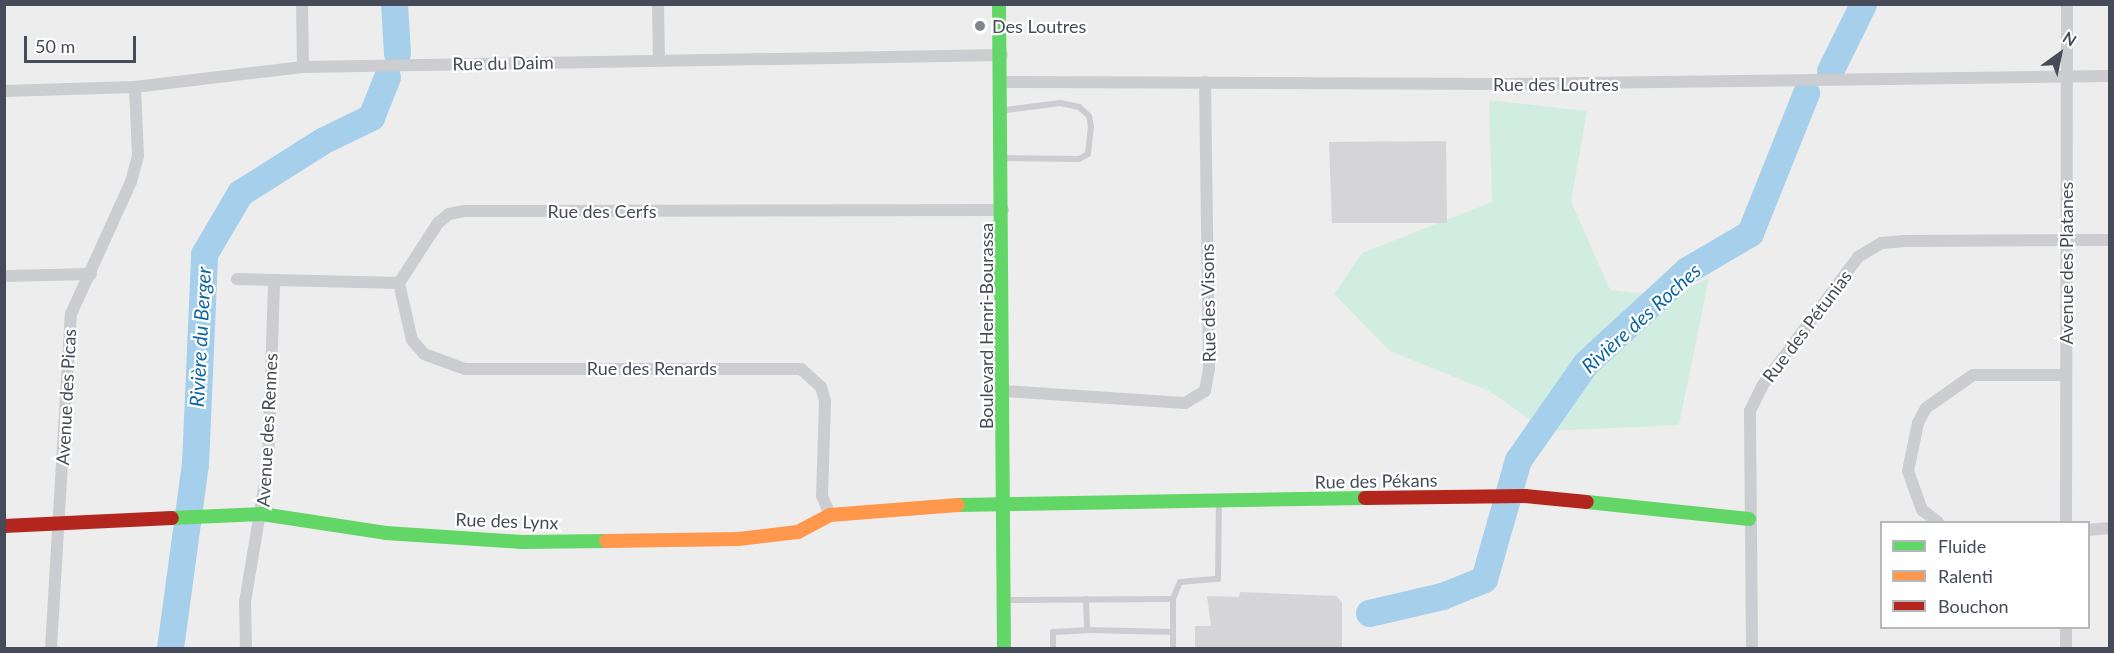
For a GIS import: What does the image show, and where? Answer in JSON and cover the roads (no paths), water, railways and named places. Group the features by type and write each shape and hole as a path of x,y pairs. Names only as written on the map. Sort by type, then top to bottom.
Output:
{"street":[{"path":"302,4 303,67"},
{"path":"658,4 659,60"},
{"name":"Boulevard Henri-Bourassa","path":"999,4 1003,82 1004,210 1004,648"},
{"name":"Avenue des Platanes","path":"2066,521 2067,4"},
{"name":"Rue du Daim","path":"4,91 135,87 303,67 1002,55"},
{"name":"Rue des Loutres","path":"1003,82 1827,82 2109,76"},
{"name":"Rue des Visons","path":"1004,391 1185,403 1205,391 1209,369 1205,82"},
{"name":"Avenue des Picas","path":"51,648 60,522 66,351 71,314 91,274 138,156 135,87"},
{"name":"Rue des Cerfs","path":"399,283 438,223 449,214 464,211 1004,210"},
{"name":"Rue des Pétunias","path":"1752,648 1747,426 1755,397 1858,257 1881,243 1902,241 2109,240"},
{"path":"4,276 91,274"},
{"path":"237,279 399,283"},
{"name":"Avenue des Rennes","path":"246,648 245,602 262,514 274,281"},
{"name":"Rue des Renards","path":"399,283 412,340 424,354 465,369 783,367 807,373 821,387 825,401 822,496 830,515"},
{"path":"1937,521 1922,510 1908,471 1917,423 1926,408 1973,375 2066,375"},
{"name":"Rue des Pékans","path":"1004,501 1219,502 1525,496 1749,519"},
{"name":"Rue des Lynx","path":"4,526 262,514 386,532 522,542 738,539 798,532 830,515 1004,501"},
{"path":"2090,530 2109,528"},
{"path":"2066,629 2066,648"}],"lane":[{"path":"1003,111 1060,103 1079,107 1089,116 1091,127 1089,154 1079,159 1003,158"},
{"path":"1173,648 1173,599 1180,582 1218,579 1219,502"},
{"path":"1086,599 1087,630"},
{"path":"1004,600 1173,599"},
{"path":"1053,648 1053,632 1087,630 1173,632"}],"waterway":[{"name":"Rivière du Berger","path":"394,4 397,53"},
{"name":"Rivière des Roches","path":"1830,71 1863,4"},
{"name":"Rivière du Berger","path":"170,648 195,464 204,254 240,193 322,141 371,117 387,77"},
{"name":"Rivière des Roches","path":"1369,613 1442,596 1484,579 1518,460 1586,363 1687,270 1750,233 1806,93"}],"place":[{"name":"Des Loutres","path":"980,26"}]}
